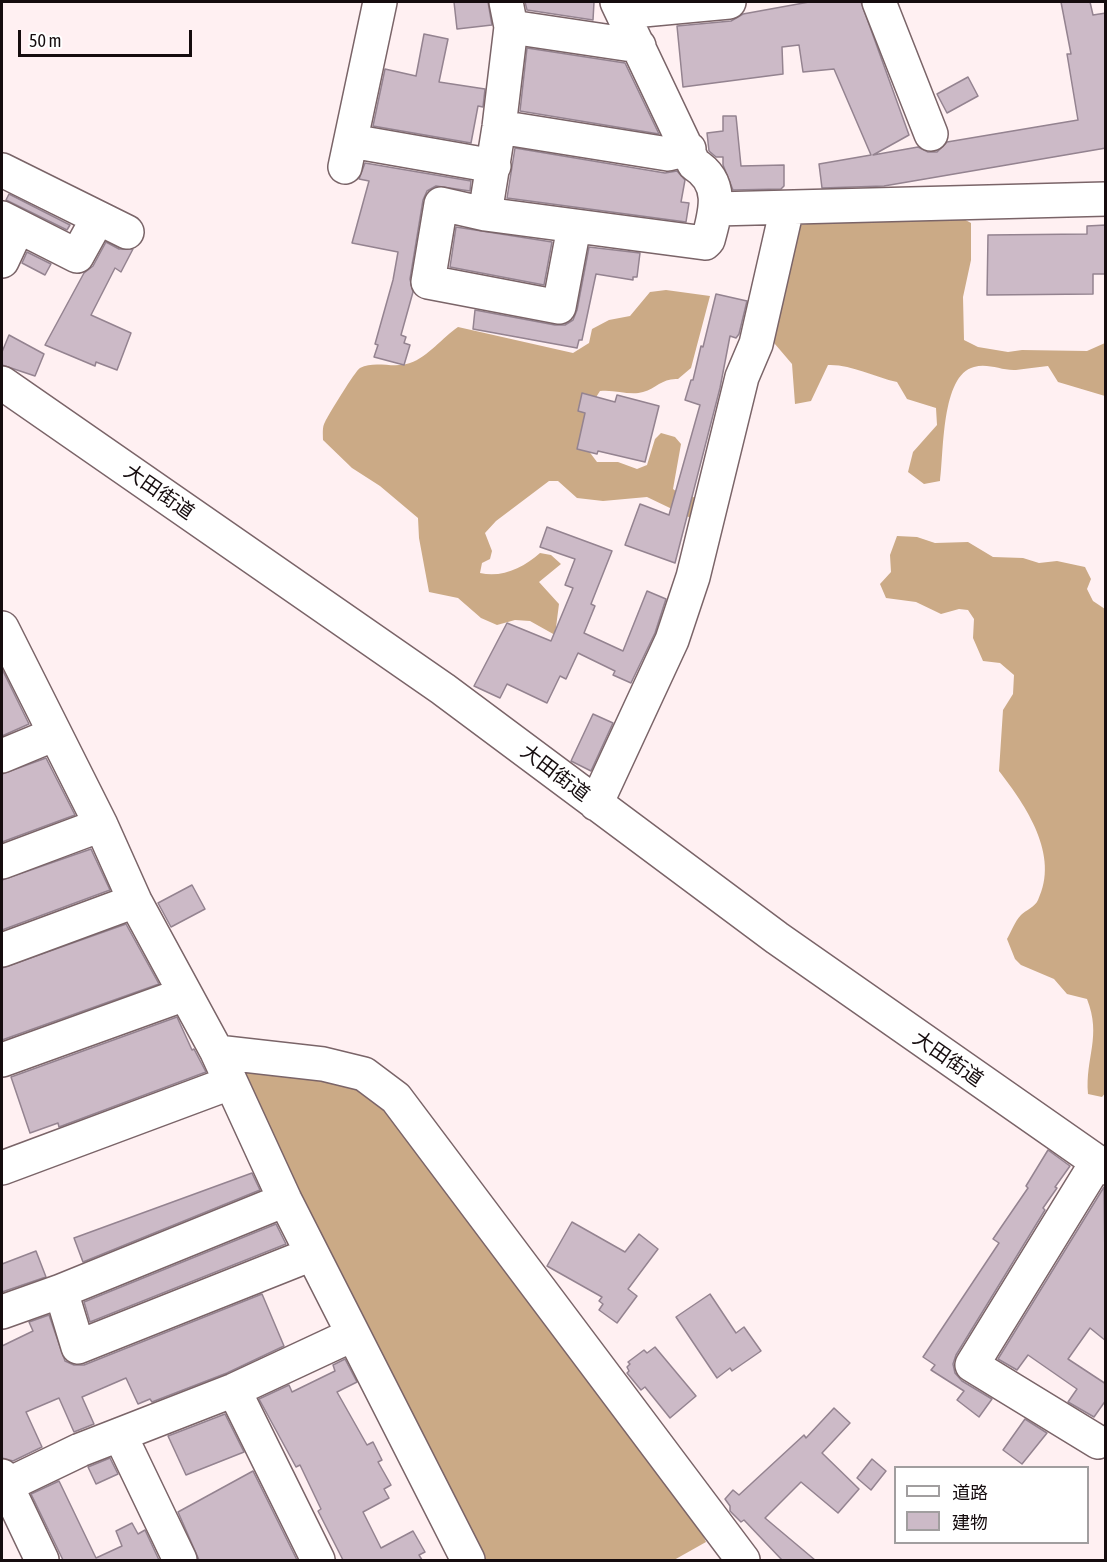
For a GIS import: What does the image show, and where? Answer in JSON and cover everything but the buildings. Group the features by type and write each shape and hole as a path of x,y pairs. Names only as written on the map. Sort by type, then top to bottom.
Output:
{"street":[{"path":"380,2 348,154 494,166"},
{"path":"574,227 559,307 428,282 441,204 485,214 705,243 708,240 716,209 715,192 707,172 694,164 689,149 619,7 729,2"},
{"path":"879,2 932,134"},
{"path":"485,214 499,127 508,14 639,46"},
{"path":"499,127 668,154 689,149"},
{"path":"2,170 127,232"},
{"path":"716,209 1106,199"},
{"path":"596,804 672,640 693,577 742,377 756,344 788,208"},
{"path":"2,261 10,222 77,256 98,218"},
{"name":"大田街道","path":"2,383 433,682 777,938 1101,1165"},
{"path":"5,645 55,734 102,825 135,901 217,1052 285,1200 468,1560"},
{"path":"2,756 55,734"},
{"path":"2,862 102,825"},
{"path":"2,950 135,901"},
{"path":"2,1060 185,994"},
{"path":"217,1052 323,1064 364,1074 396,1098 743,1560"},
{"path":"2,1168 230,1083"},
{"path":"1096,1446 972,1365 1101,1165"},
{"path":"2,1312 61,1291 285,1200"},
{"path":"61,1291 78,1347 312,1254"},
{"path":"42,1560 4,1480 234,1390 352,1335"},
{"path":"234,1390 318,1560"},
{"path":"120,1435 180,1560"}],"shaded area":[{"path":"958,216 971,223 971,260 963,297 964,340 978,347 1008,352 1022,350 1087,351 1105,343 1105,396 1058,382 1048,366 1016,370 974,367 963,373 955,384 950,399 946,416 940,481 924,484 908,472 913,452 937,425 936,408 907,399 897,382 837,365 828,365 811,401 795,404 792,364 769,337 772,313 785,297 787,271 798,225 845,220"},
{"path":"666,290 710,296 691,368 678,379 668,380 643,392 600,391 591,405 585,446 597,462 618,462 637,469 647,465 655,439 661,433 675,437 681,444 673,489 680,494 702,499 695,520 647,497 603,501 577,498 558,481 549,481 496,521 485,533 492,551 490,559 482,563 480,573 504,573 527,563 540,553 551,555 561,564 539,582 559,604 555,635 530,621 515,620 497,625 481,618 458,598 429,592 419,538 418,518 380,486 352,468 323,440 325,422 357,371 366,366 404,365 417,360 458,327 573,353 589,343 592,329 609,320 630,316 650,292"},
{"path":"897,536 917,537 935,543 968,542 993,557 1023,558 1039,563 1057,561 1085,567 1091,579 1087,589 1093,601 1105,609 1106,1092 1102,1097 1088,1094 1093,1025 1087,999 1067,994 1054,979 1021,965 1015,959 1007,939 1019,917 1038,900 1044,883 1045,866 1037,832 1029,815 999,771 1003,710 1013,694 1014,675 1000,663 983,661 973,638 974,619 968,610 959,609 941,614 916,602 886,598 880,584 891,572 890,555"},
{"path":"234,1068 356,1084 388,1106 694,1515 706,1542 674,1560 476,1560"}]}
